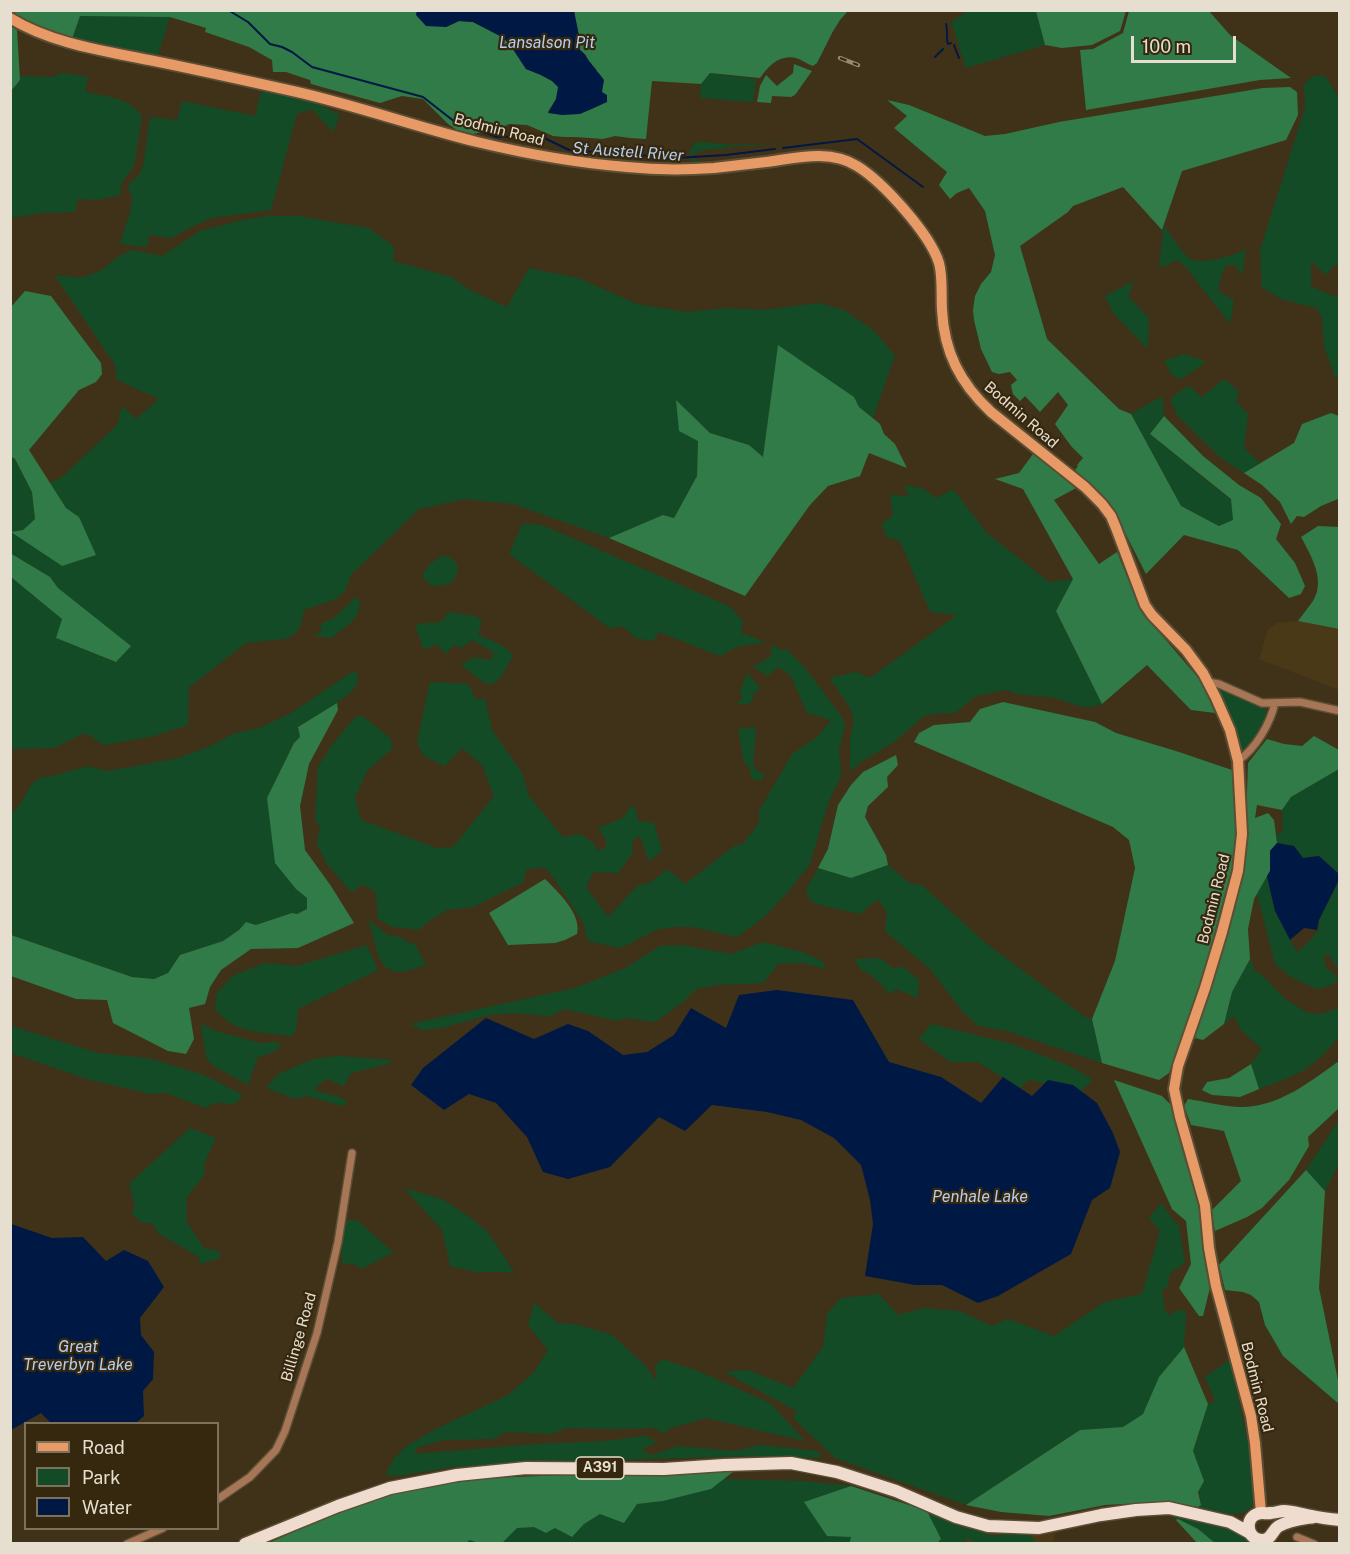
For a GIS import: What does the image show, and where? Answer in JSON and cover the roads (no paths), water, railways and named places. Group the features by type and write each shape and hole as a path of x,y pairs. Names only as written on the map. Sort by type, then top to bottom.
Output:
{"highway":[{"name":"A391","path":"246,1544 338,1506 390,1488 457,1474 526,1468 664,1469 791,1463 837,1472 896,1491 956,1517 988,1526 1018,1528 1039,1528 1101,1515 1147,1509 1179,1509 1219,1519 1255,1521 1286,1511 1340,1520"},
{"name":"A391","path":"1275,1528 1288,1522 1314,1517"},
{"path":"1274,1520 1275,1528 1272,1535 1262,1542 1253,1537 1255,1521 1274,1520"}],"main road":[{"name":"Bodmin Road","path":"10,18 43,36 334,100 476,141 555,159 661,169 719,167 815,156 834,157 850,162 872,178 902,207 933,250 941,274 942,313 947,343 964,382 991,412 1085,487 1102,504 1114,522 1145,604 1152,615 1192,657 1208,682 1230,730 1238,761 1241,800 1242,834 1238,871 1205,988 1181,1058 1174,1089 1205,1205 1209,1248 1216,1286 1251,1416 1255,1443 1255,1521"}],"street":[{"path":"1208,682 1219,684 1256,701 1300,702 1340,711"},
{"path":"1238,761 1248,752 1264,730 1275,703"},
{"name":"Billinge Road","path":"219,1498 250,1477 276,1450 285,1431 317,1333 338,1242 352,1153"},
{"path":"127,1544 158,1530"},
{"path":"1297,1537 1314,1544"}],"water":[{"name":"Lansalson Pit","path":"417,10 574,11 580,50 604,80 602,92 607,95 607,102 580,114 548,113 556,99 558,87 552,81 526,69 509,43 473,22 459,21 446,27 426,26 416,15"},
{"path":"1277,843 1294,846 1303,858 1319,856 1339,874 1339,880 1319,920 1317,930 1304,928 1290,940 1275,911 1267,876 1270,871 1270,851"},
{"name":"Penhale Lake","path":"777,990 853,1000 889,1062 941,1077 981,1103 1003,1077 1032,1096 1048,1080 1073,1085 1097,1103 1120,1152 1110,1188 1092,1200 1071,1254 998,1296 978,1303 942,1285 915,1285 865,1276 873,1224 870,1200 861,1165 834,1138 801,1120 767,1112 712,1105 685,1131 659,1117 610,1167 568,1179 543,1172 527,1137 496,1103 469,1094 444,1110 411,1085 423,1068 486,1018 534,1039 568,1024 588,1031 623,1055 647,1052 674,1035 691,1008 726,1028 739,995"},
{"name":"Great Treverbyn Lake","path":"11,1224 52,1238 83,1237 106,1261 124,1250 148,1261 164,1287 140,1318 141,1335 154,1352 153,1379 143,1391 144,1416 137,1422 50,1422 41,1413 11,1430"}],"waterway":[{"name":"St Austell River","path":"228,10 248,22 270,44 292,52 312,67 423,97 455,122 497,137 540,136 569,150 676,158 775,149"},
{"path":"946,24 948,44 951,43"},
{"path":"954,45 959,58"},
{"path":"935,57 943,49"},
{"name":"St Austell River","path":"783,148 857,139 923,187"}],"railway":[{"path":"840,58 858,65"}]}
